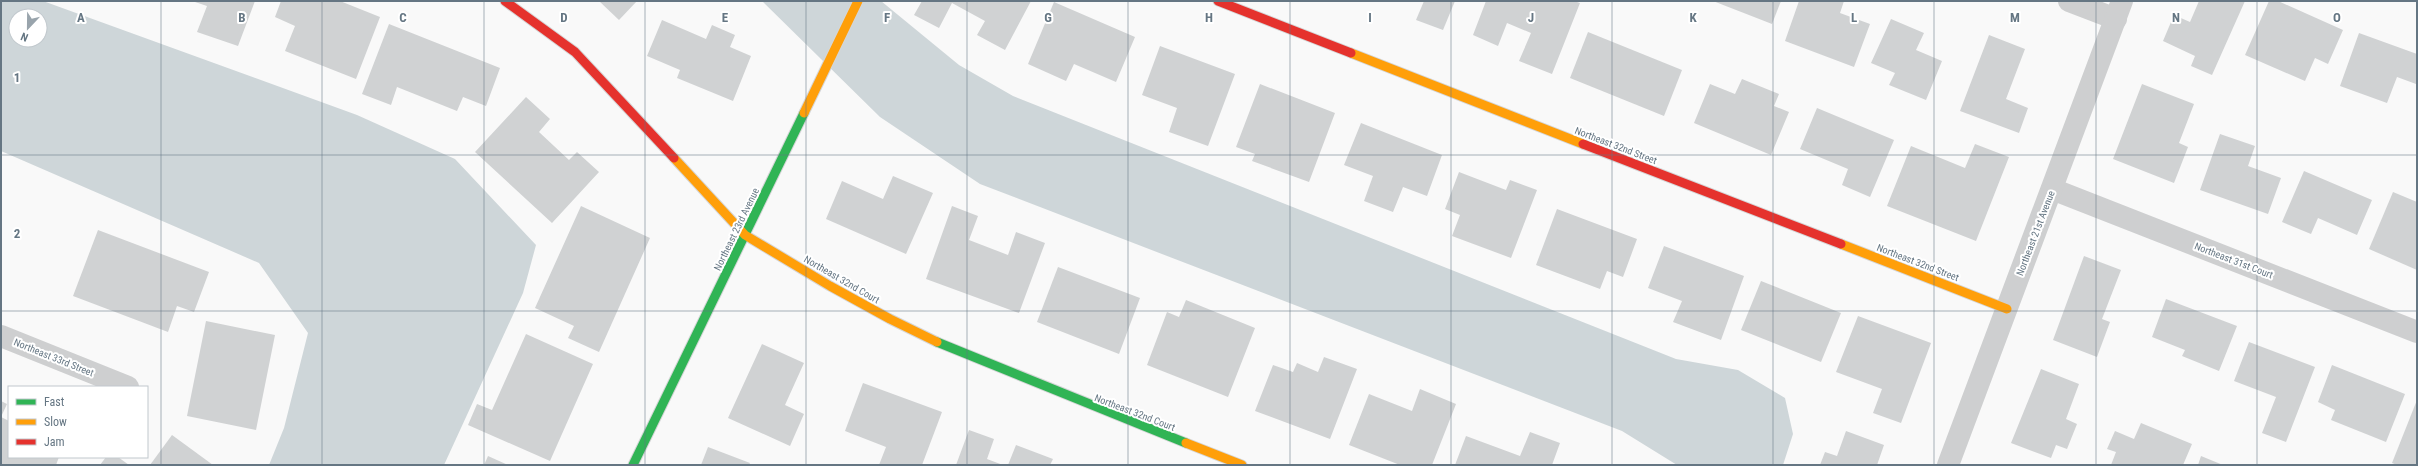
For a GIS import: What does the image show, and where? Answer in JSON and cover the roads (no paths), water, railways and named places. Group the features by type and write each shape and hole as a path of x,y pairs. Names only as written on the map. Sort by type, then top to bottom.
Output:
{"street":[{"name":"Northeast 32nd Court","path":"505,1 575,52 746,235 830,286 890,319 955,350 1242,465"},
{"name":"Northeast 23rd Avenue","path":"633,465 746,235 858,1"},
{"name":"Northeast 32nd Street","path":"1218,1 2007,309"},
{"path":"2069,1 2119,10"},
{"name":"Northeast 21st Avenue","path":"1948,465 2119,10"},
{"name":"Northeast 31st Court","path":"2052,189 2417,332"},
{"name":"Northeast 33rd Street","path":"1,336 126,386"}]}
